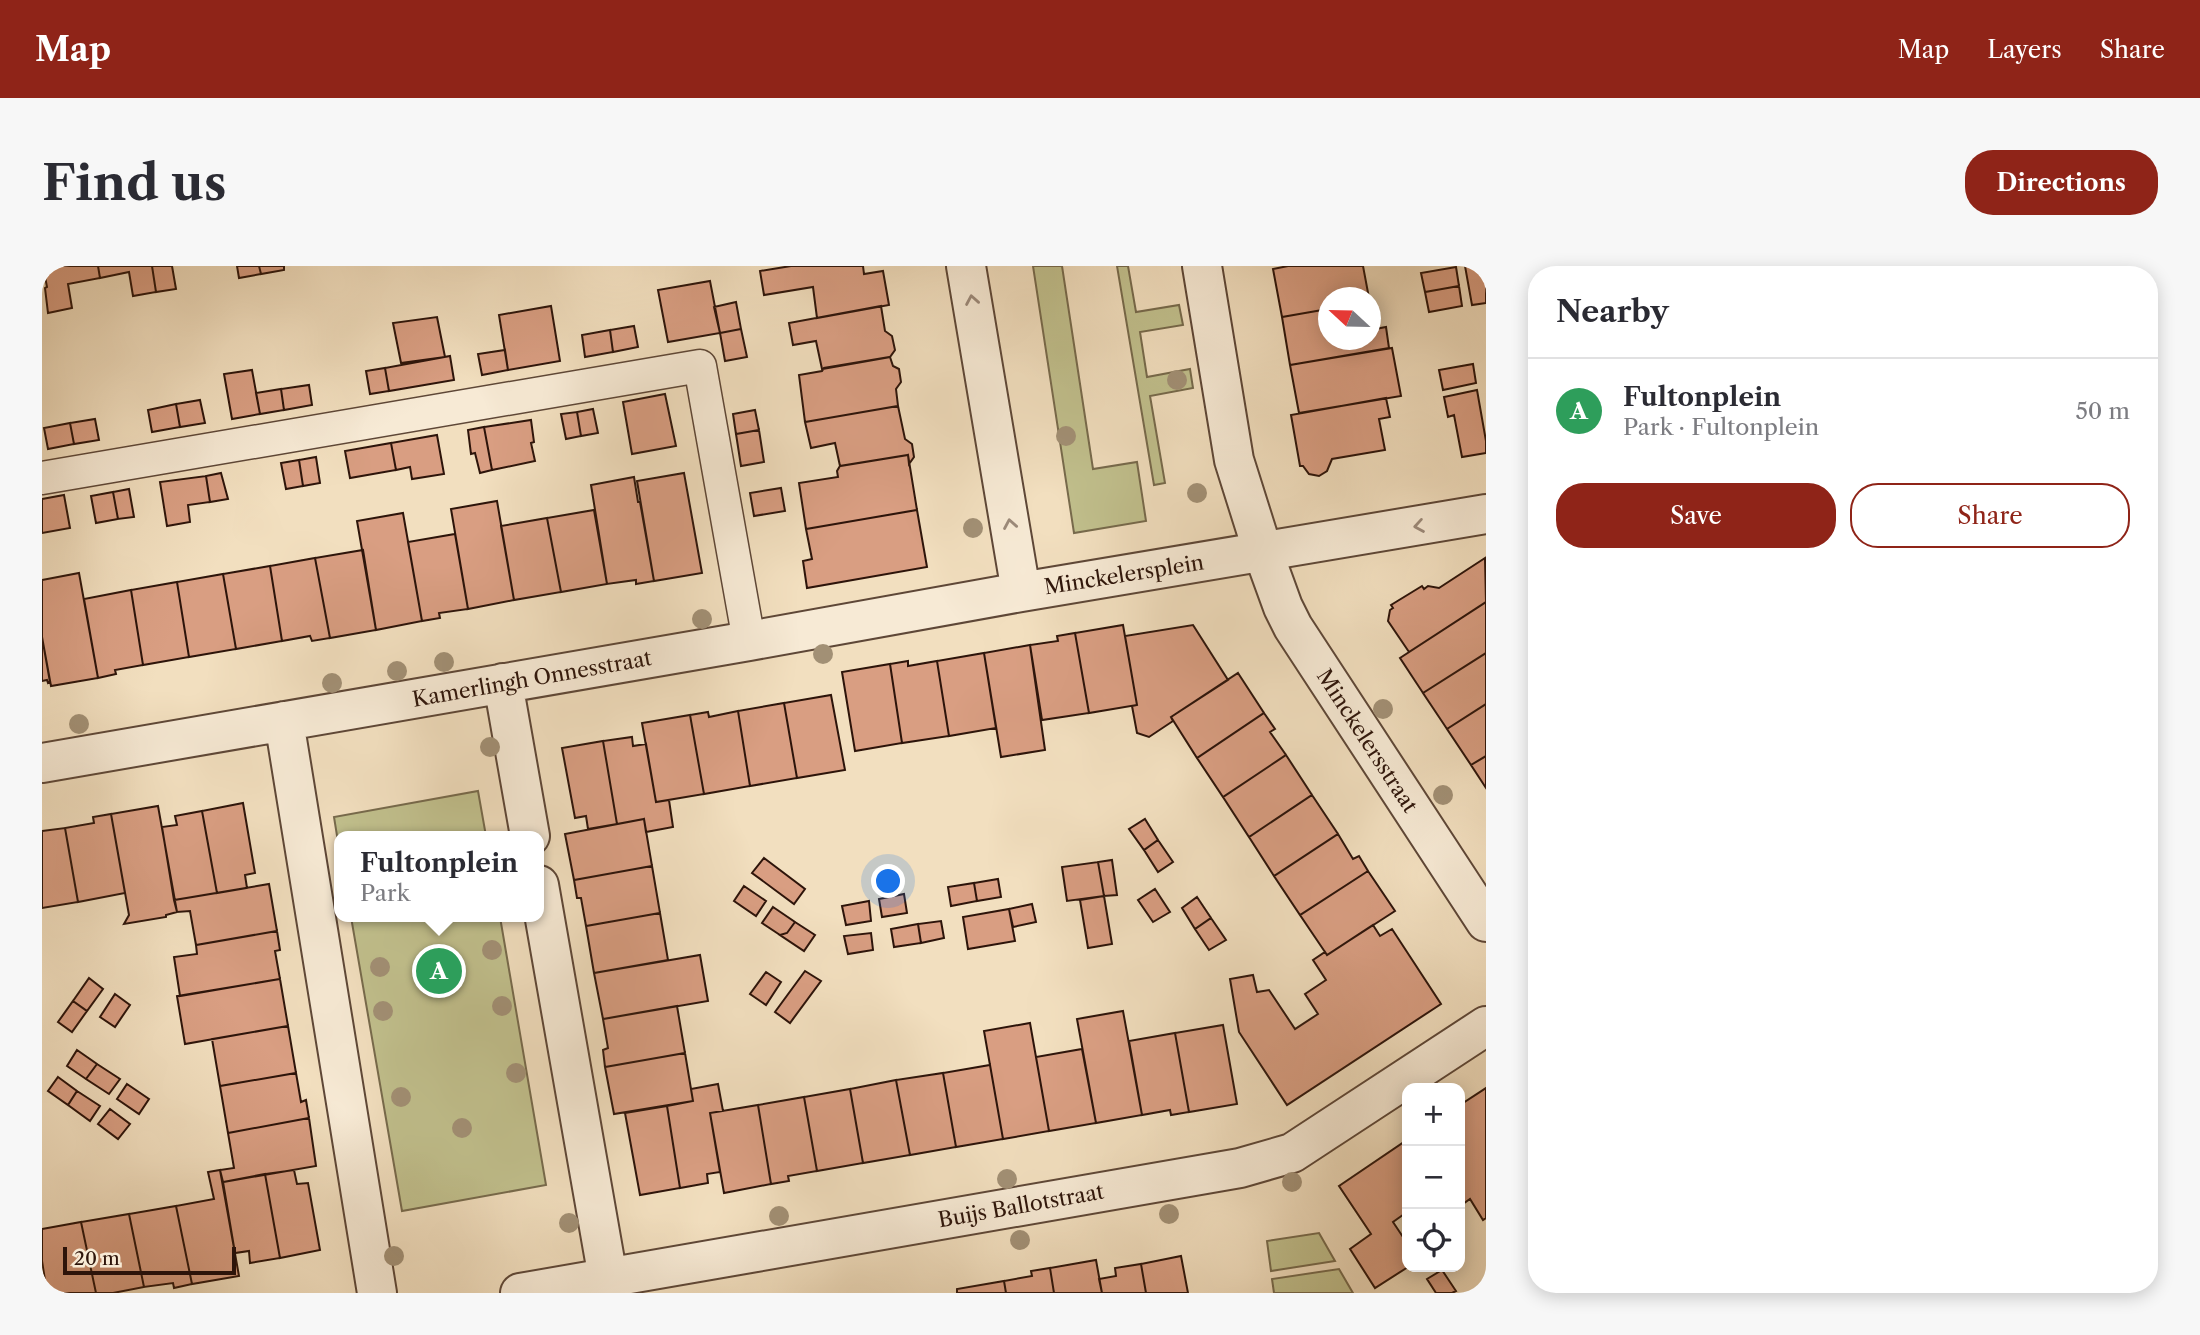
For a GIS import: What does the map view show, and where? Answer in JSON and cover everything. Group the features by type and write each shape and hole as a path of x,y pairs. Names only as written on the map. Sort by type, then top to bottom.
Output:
{"street":[{"name":"Minckelersplein","path":"966,266 1021,592 1486,514"},
{"path":"1202,266 1234,460 1263,552"},
{"name":"Minckelersstraat","path":"1263,552 1293,627 1486,922"},
{"name":"Kamerlingh Onnesstraat","path":"42,763 1021,592"},
{"path":"503,684 529,831"},
{"path":"284,721 377,1293"},
{"path":"544,913 608,1278"},
{"name":"Buijs Ballotstraat","path":"520,1293 1253,1164 1292,1153 1486,1026"}],"lane":[{"path":"42,478 700,366 749,641"}],"shaded area":[{"path":"1033,266 1062,266 1093,469 1137,462 1146,521 1074,533"},
{"path":"1117,266 1128,266 1136,312 1179,305 1183,325 1140,332 1147,377 1190,369 1193,388 1150,396 1165,483 1154,485"},
{"path":"478,791 485,831 336,831 334,817"},
{"path":"352,922 501,922 546,1185 402,1211"},
{"path":"1319,1233 1335,1261 1271,1271 1267,1241"},
{"path":"1339,1269 1353,1293 1274,1293 1272,1279"}],"building":[{"path":"43,266 98,266 100,278 68,284 72,308 48,313"},
{"path":"98,266 152,266 156,292 133,296 129,272 100,278"},
{"path":"152,266 172,266 176,289 156,292"},
{"path":"237,266 259,266 261,274 239,278"},
{"path":"259,266 284,266 284,270 261,274"},
{"path":"791,266 863,266 864,274 883,271 889,305 817,318 813,287 764,295 760,271"},
{"path":"1288,266 1363,266 1367,287 1318,287 1318,311 1282,317 1273,269"},
{"path":"1465,266 1486,266 1486,303 1472,305"},
{"path":"1456,267 1459,286 1425,292 1421,273"},
{"path":"710,281 720,333 668,342 658,290"},
{"path":"1459,286 1462,306 1429,312 1425,292"},
{"path":"736,302 741,329 720,333 714,307"},
{"path":"551,306 560,361 508,370 499,315"},
{"path":"881,306 885,331 892,336 895,350 890,357 822,369 816,341 793,345 789,323"},
{"path":"1318,311 1318,350 1377,350 1290,365 1282,317"},
{"path":"437,317 445,357 401,363 393,323"},
{"path":"634,326 638,347 613,352 610,330"},
{"path":"1386,327 1389,348 1381,349 1381,328"},
{"path":"741,329 747,357 725,361 720,333"},
{"path":"610,330 613,352 585,357 582,335"},
{"path":"1392,348 1401,396 1299,413 1290,365"},
{"path":"505,350 508,370 482,375 478,354"},
{"path":"450,356 454,380 389,391 385,368"},
{"path":"890,357 893,366 899,369 901,382 896,389 898,406 805,422 799,375"},
{"path":"1473,364 1476,383 1443,390 1439,370"},
{"path":"385,368 389,391 370,394 366,371"},
{"path":"252,370 260,414 232,419 224,374"},
{"path":"309,385 312,405 284,410 281,389"},
{"path":"281,389 284,410 260,414 256,393"},
{"path":"1477,390 1486,453 1462,457 1454,415 1448,417 1444,397"},
{"path":"665,394 676,446 632,454 623,402"},
{"path":"1386,398 1390,417 1379,419 1385,450 1332,459 1327,471 1319,476 1309,474 1300,466 1291,415"},
{"path":"200,400 205,423 180,427 176,404"},
{"path":"176,404 180,427 152,432 148,410"},
{"path":"898,406 905,439 912,444 914,457 909,464 908,455 840,466 835,443 811,448 805,422"},
{"path":"593,409 598,433 581,436 577,412"},
{"path":"755,410 759,430 736,434 733,414"},
{"path":"577,412 581,436 566,439 561,414"},
{"path":"95,419 99,440 74,444 70,423"},
{"path":"531,420 534,442 531,443 535,461 492,470 484,427"},
{"path":"70,423 74,444 48,449 44,428"},
{"path":"484,427 492,470 480,473 475,453 471,454 468,430"},
{"path":"759,430 764,462 741,466 736,434"},
{"path":"437,435 444,474 412,479 410,467 396,470 391,443"},
{"path":"391,443 396,470 350,478 345,451"},
{"path":"908,455 917,510 806,529 799,483 838,477 840,466"},
{"path":"316,457 320,483 303,486 299,460"},
{"path":"299,460 303,486 286,489 281,463"},
{"path":"221,473 228,499 210,502 206,476"},
{"path":"684,473 702,573 654,581 637,481"},
{"path":"206,476 210,502 188,505 190,522 167,526 160,482"},
{"path":"634,477 654,581 636,584 636,580 607,584 591,485"},
{"path":"781,488 785,511 754,516 750,493"},
{"path":"129,489 134,517 118,519 113,492"},
{"path":"113,492 118,519 96,523 91,496"},
{"path":"64,495 70,528 42,533 42,499"},
{"path":"497,501 514,600 468,609 451,509"},
{"path":"594,510 607,584 561,592 547,518"},
{"path":"917,510 927,567 807,588 803,561 812,559 806,529"},
{"path":"403,513 422,621 376,630 357,521"},
{"path":"547,518 561,592 514,600 501,526"},
{"path":"455,534 468,609 439,613 440,618 422,621 408,542"},
{"path":"363,550 376,630 330,638 315,558"},
{"path":"315,558 330,638 312,641 310,636 282,641 270,566"},
{"path":"1485,558 1486,602 1409,652 1388,621 1393,608 1391,605 1422,586 1424,589 1428,586 1439,588"},
{"path":"270,566 282,641 236,649 223,574"},
{"path":"79,573 98,678 51,686 42,637 42,580"},
{"path":"223,574 236,649 189,657 177,582"},
{"path":"177,582 189,657 143,665 131,590"},
{"path":"131,590 143,665 115,670 116,674 98,678 84,599"},
{"path":"1486,602 1486,653 1423,693 1400,658"},
{"path":"1123,625 1137,705 1089,713 1075,633"},
{"path":"1193,625 1228,680 1171,717 1173,721 1149,737 1137,733 1132,706 1137,705 1125,636"},
{"path":"1075,633 1089,713 1042,720 1030,645 1058,641 1057,636"},
{"path":"42,637 50,682 48,683 47,680 42,681"},
{"path":"1030,645 1045,750 1001,757 984,653"},
{"path":"984,653 996,728 949,736 937,661"},
{"path":"1486,653 1486,704 1447,729 1423,693"},
{"path":"908,661 908,666 937,661 949,736 902,743 890,664"},
{"path":"890,664 902,743 855,751 842,672"},
{"path":"1238,673 1264,713 1197,758 1171,717"},
{"path":"831,695 845,770 797,778 784,703"},
{"path":"784,703 797,778 750,786 738,711"},
{"path":"1486,704 1486,756 1471,765 1447,729"},
{"path":"738,711 750,786 704,794 690,715 708,712 709,717"},
{"path":"1264,713 1275,729 1270,732 1286,755 1223,797 1197,758"},
{"path":"690,715 704,794 656,802 642,723"},
{"path":"632,737 633,746 646,744 656,802 669,800 673,827 646,832 644,819 617,824 603,741"},
{"path":"603,741 617,824 588,829 586,816 575,818 562,748"},
{"path":"1286,755 1312,795 1249,837 1223,797"},
{"path":"1486,756 1486,788 1471,765"},
{"path":"1312,795 1338,834 1274,876 1249,837"},
{"path":"243,803 255,873 245,875 247,888 217,893 202,811"},
{"path":"158,806 177,912 166,917 124,924 129,915 111,814"},
{"path":"202,811 217,893 174,900 162,827 177,825 175,816"},
{"path":"111,814 125,893 78,902 65,828 94,823 93,817"},
{"path":"644,819 652,866 574,880 565,834"},
{"path":"1145,819 1158,840 1144,850 1129,829"},
{"path":"65,828 78,902 42,908 42,831"},
{"path":"1338,834 1353,859 1359,856 1368,871 1300,915 1274,876"},
{"path":"1158,840 1173,862 1158,872 1144,850"},
{"path":"764,858 805,889 794,904 752,873"},
{"path":"1112,860 1117,895 1104,896 1098,862"},
{"path":"1098,862 1104,896 1067,901 1062,867"},
{"path":"652,866 660,913 586,926 581,898 577,898 574,880"},
{"path":"1368,871 1395,911 1327,955 1300,915"},
{"path":"998,879 1001,897 977,901 974,883"},
{"path":"974,883 977,901 951,906 948,887"},
{"path":"269,884 277,931 196,945 190,911 177,912 174,900"},
{"path":"744,886 766,901 756,916 734,901"},
{"path":"1155,889 1170,912 1153,922 1138,900"},
{"path":"904,894 907,913 882,917 879,899"},
{"path":"1104,896 1112,944 1088,948 1080,900"},
{"path":"1197,897 1211,918 1195,929 1182,908"},
{"path":"869,901 871,921 846,925 842,906"},
{"path":"1032,904 1036,922 1013,927 1009,909"},
{"path":"773,907 795,922 787,933 780,935 762,923"},
{"path":"1009,909 1015,941 968,949 963,917"},
{"path":"660,913 668,960 594,973 586,926"},
{"path":"1211,918 1226,940 1209,950 1195,929"},
{"path":"941,921 944,938 921,943 918,924"},
{"path":"795,922 815,935 804,951 780,935 787,933"},
{"path":"918,924 921,943 894,947 891,929"},
{"path":"1373,925 1380,936 1392,929 1441,1004 1287,1105 1239,1032 1230,979 1253,975 1257,992 1269,990 1295,1029 1318,1014 1305,994 1326,980 1313,960 1325,952 1327,955"},
{"path":"277,931 280,950 275,951 280,979 180,996 174,957 197,954 196,945"},
{"path":"871,933 873,950 848,954 844,936"},
{"path":"700,955 708,1001 603,1019 594,973"},
{"path":"805,971 821,981 790,1023 775,1012"},
{"path":"766,972 781,982 766,1005 750,994"},
{"path":"89,978 103,989 87,1011 73,1001"},
{"path":"280,979 288,1026 185,1044 177,996"},
{"path":"115,994 130,1005 115,1027 100,1017"},
{"path":"73,1001 87,1011 72,1032 58,1022"},
{"path":"677,1006 685,1053 605,1067 603,1050 608,1048 603,1019"},
{"path":"1123,1011 1142,1115 1096,1123 1077,1019"},
{"path":"1030,1023 1049,1131 1003,1139 984,1031"},
{"path":"1223,1025 1237,1104 1189,1112 1175,1033"},
{"path":"288,1026 296,1073 220,1086 212,1039"},
{"path":"1175,1033 1189,1112 1171,1115 1170,1110 1142,1115 1129,1041"},
{"path":"1082,1049 1096,1123 1049,1131 1036,1057"},
{"path":"77,1050 97,1064 86,1079 67,1066"},
{"path":"685,1053 693,1101 614,1114 605,1067"},
{"path":"97,1064 120,1079 109,1094 86,1079"},
{"path":"990,1065 1003,1139 956,1147 943,1073"},
{"path":"296,1073 301,1102 306,1100 309,1118 228,1133 220,1086"},
{"path":"943,1073 956,1147 910,1155 896,1080"},
{"path":"58,1077 77,1091 68,1105 48,1091"},
{"path":"896,1080 910,1155 863,1163 850,1089"},
{"path":"127,1084 149,1099 139,1114 117,1099"},
{"path":"718,1084 723,1111 710,1113 720,1172 707,1174 708,1183 680,1188 667,1106 693,1101 691,1089"},
{"path":"1486,1088 1486,1218 1483,1220 1470,1199 1465,1202 1465,1102"},
{"path":"850,1089 863,1163 817,1171 804,1097"},
{"path":"77,1091 100,1106 90,1121 68,1105"},
{"path":"804,1097 817,1171 788,1176 789,1181 771,1184 758,1105"},
{"path":"758,1105 771,1184 724,1193 710,1113"},
{"path":"667,1106 680,1188 640,1195 625,1113"},
{"path":"110,1109 130,1124 118,1139 98,1124"},
{"path":"309,1118 316,1166 223,1182 220,1170 234,1168 228,1133"},
{"path":"1402,1143 1402,1216 1393,1222 1402,1236 1402,1271 1375,1288 1350,1249 1371,1234 1339,1186"},
{"path":"220,1170 239,1276 192,1284 176,1206 214,1199 208,1172"},
{"path":"294,1170 297,1184 308,1183 320,1250 280,1258 265,1174"},
{"path":"265,1174 280,1258 250,1263 249,1251 235,1253 223,1182"},
{"path":"176,1206 192,1284 174,1288 173,1283 144,1287 129,1214"},
{"path":"129,1214 144,1287 113,1293 96,1293 81,1222"},
{"path":"81,1222 96,1293 47,1293 42,1261 42,1229"},
{"path":"1181,1256 1188,1293 1146,1293 1141,1264"},
{"path":"1096,1260 1102,1293 1054,1293 1050,1268"},
{"path":"1141,1264 1146,1293 1102,1293 1099,1279 1116,1276 1115,1268"},
{"path":"1050,1268 1054,1293 1006,1293 1004,1281 1032,1276 1031,1271"},
{"path":"1443,1272 1456,1291 1436,1293 1427,1279"},
{"path":"1004,1281 1006,1293 957,1293 957,1289"}],"place":[{"name":"Fultonplein","path":"439,971"}]}
